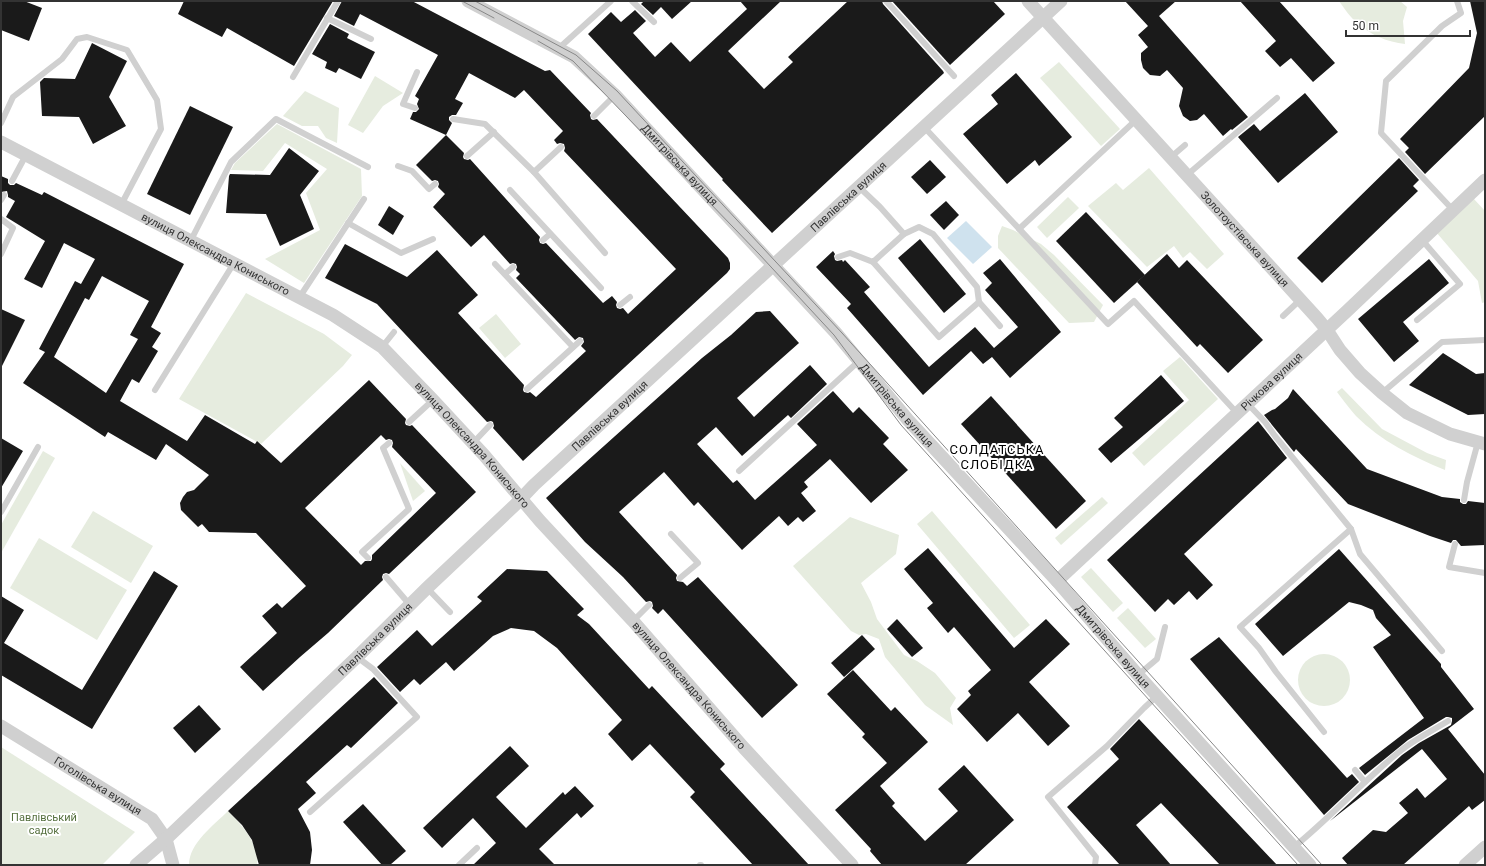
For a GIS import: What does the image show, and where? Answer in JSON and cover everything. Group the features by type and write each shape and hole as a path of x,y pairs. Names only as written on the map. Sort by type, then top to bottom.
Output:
{"street":[{"name":"Дмитрівська вулиця","path":"468,1 574,57 615,94 836,333 908,420 1057,581 1138,674 1310,865"},
{"name":"Золотоустівська вулиця","path":"1028,1 1300,300 1327,330 1340,350 1382,394 1407,413 1450,434 1481,443"},
{"name":"Павлівська вулиця","path":"136,865 166,839 357,657 427,588 516,505 521,498 1061,1"},
{"name":"вулиця Олександра Кониського","path":"1,142 190,242 234,263 333,315 382,347 473,443 540,521 633,621 744,748 849,864"},
{"name":"Річкова вулиця","path":"1057,581 1327,330 1485,180"},
{"name":"Гоголівська вулиця","path":"1,726 152,819 166,839 173,865"},
{"path":"1465,865 1484,850"}],"lane":[{"path":"293,77 338,1"},
{"path":"558,49 611,1"},
{"path":"632,1 654,22"},
{"path":"886,1 954,76"},
{"path":"1453,210 1382,133 1386,81 1442,26 1462,13 1457,1"},
{"path":"327,18 371,39"},
{"path":"1,123 14,97 62,59 77,39 87,37 127,50 157,100 161,129 121,205"},
{"path":"415,108 403,104 417,72"},
{"path":"594,116 615,94"},
{"path":"1187,175 1277,98"},
{"path":"190,242 231,162 276,119 368,167"},
{"path":"453,120 485,124 534,172 605,253"},
{"path":"1019,229 1136,120"},
{"path":"924,127 1108,324 1134,301 1237,413"},
{"path":"467,156 494,132"},
{"path":"1171,157 1185,145"},
{"path":"534,172 561,147"},
{"path":"12,181 26,155"},
{"path":"398,166 412,171 429,189 435,184"},
{"path":"859,187 880,207 904,234"},
{"path":"510,190 601,288"},
{"path":"299,298 364,199"},
{"path":"1,219 13,228 1,254"},
{"path":"348,223 401,253 433,239"},
{"path":"873,262 904,234 919,228 933,234 977,287 979,302 1000,326"},
{"path":"543,240 550,234"},
{"path":"1417,320 1460,284 1422,240"},
{"path":"838,257 850,253 873,262 939,337 979,302"},
{"path":"155,390 234,263"},
{"path":"495,264 572,347"},
{"path":"505,274 513,267"},
{"path":"620,305 630,297"},
{"path":"1283,316 1300,300"},
{"path":"382,347 394,332"},
{"path":"1382,394 1442,342 1485,340"},
{"path":"527,389 580,341"},
{"path":"739,471 859,361"},
{"path":"409,422 433,400"},
{"path":"1247,403 1265,422 1351,529 1360,554 1442,650"},
{"path":"473,443 490,425"},
{"path":"368,558 362,552 409,509 383,448 389,443"},
{"path":"1464,500 1466,482 1481,443"},
{"path":"1,512 38,447"},
{"path":"1324,732 1276,672 1259,648 1240,628 1351,529"},
{"path":"671,534 698,563 680,578"},
{"path":"1455,544 1449,567 1485,573"},
{"path":"386,577 410,605"},
{"path":"427,588 450,612"},
{"path":"633,621 649,605"},
{"path":"1138,674 1157,658 1165,627"},
{"path":"310,812 417,717 373,669 357,657"},
{"path":"1095,865 1096,857 1048,797 1107,746 1144,708 1158,696"},
{"path":"1294,847 1314,831 1364,782 1400,751 1448,721"},
{"path":"1355,770 1364,782"},
{"path":"458,865 477,848"}],"green space":[{"path":"1339,1 1400,1 1407,7 1403,21 1405,44 1386,40 1368,31 1354,21"},
{"path":"1059,62 1120,129 1101,146 1040,78"},
{"path":"375,76 403,93 383,106 363,133 348,125"},
{"path":"305,91 339,108 337,143 326,138 318,126 302,126 283,116"},
{"path":"277,124 361,169 362,196 304,283 265,259 320,230 306,193 327,169 285,143 263,171 231,170 235,163"},
{"path":"1149,168 1224,254 1207,269 1190,252 1183,258 1174,246 1147,267 1088,206 1116,183 1123,190"},
{"path":"1068,197 1079,208 1047,238 1037,227"},
{"path":"1473,198 1485,211 1485,302 1482,303 1478,281 1436,232"},
{"path":"1002,226 1041,244 1054,255 1103,305 1094,322 1069,323 998,248 998,236"},
{"path":"246,293 324,334 352,355 343,366 261,444 179,399"},
{"path":"496,314 521,344 505,358 479,328"},
{"path":"1180,357 1218,399 1144,466 1132,453 1189,400 1163,371"},
{"path":"1342,388 1382,429 1427,453 1446,460 1445,470 1409,454 1376,433 1356,416 1339,395 1337,392"},
{"path":"43,451 55,458 1,553 1,525"},
{"path":"400,463 425,491 413,501"},
{"path":"1102,497 1108,503 1061,545 1055,538"},
{"path":"93,511 153,546 131,583 71,547"},
{"path":"932,511 1030,625 1014,638 917,524"},
{"path":"850,517 899,535 896,554 861,583 871,602 877,619 904,655 917,661 935,673 956,698 950,708 953,725 925,705 885,657 879,639 866,634 859,635 851,631 793,566"},
{"path":"39,538 127,590 97,640 10,588"},
{"path":"1091,568 1123,603 1113,612 1081,577"},
{"path":"1128,608 1156,639 1145,648 1117,618"},
{"path":"1319,654 1329,654 1338,658 1346,666 1350,675 1350,685 1346,694 1338,702 1329,706 1319,706 1310,702 1302,694 1298,685 1298,675 1302,666 1310,658"},
{"name":"Павлівський садок","path":"1,747 135,832 102,865 1,865"},
{"path":"228,811 244,828 253,842 256,850 257,865 189,865 193,849 203,835"}],"water":[{"path":"966,221 992,247 973,264 947,238"}],"building":[{"path":"1,1 24,1 42,8 29,41 1,30"},
{"path":"184,1 333,1 294,66 227,28 222,37 178,14"},
{"path":"342,1 412,1 545,71 550,70 591,113 591,119 597,119 728,258 730,269 727,273 523,461 493,428 493,422 487,422 377,304 325,278 345,244 407,277 437,250 478,295 458,313 524,385 524,392 530,392 536,397 586,351 581,346 584,342 583,338 579,337 575,340 516,278 520,274 516,270 516,264 510,264 484,235 471,247 433,207 445,194 438,187 438,181 432,181 416,165 446,135 410,119 413,112 416,112 419,109 417,104 419,99 415,96 438,55 360,14 354,26 334,16","holes":["469,73 515,98 524,90 563,131 554,140 557,144 564,144 564,151 676,269 628,314 623,308 617,308 617,302 612,296 603,303 546,243 540,243 540,237 470,159 464,159 464,153 446,135 452,123 449,120 449,117 456,115 463,103 455,99"]},
{"path":"644,1 692,1 672,19 661,7 653,15 641,4"},
{"path":"740,1 781,1 728,51 764,89 793,62 788,57 848,1 882,1 944,73 772,233 588,34 611,12 621,22 635,10 646,21 633,33 655,57 671,42 690,62 747,9"},
{"path":"892,1 993,1 1005,14 950,65"},
{"path":"1125,1 1176,1 1159,16 1248,117 1223,136 1204,114 1197,120 1190,121 1183,116 1179,106 1183,88 1167,70 1160,76 1150,75 1143,68 1141,53 1148,47 1138,35 1148,26"},
{"path":"1240,1 1279,1 1335,63 1313,82 1291,58 1280,67 1265,51 1276,41"},
{"path":"1470,1 1485,1 1485,116 1425,174 1405,152 1409,148 1400,139 1469,68 1477,33"},
{"path":"330,24 349,34 347,38 375,52 361,79 339,68 336,73 325,68 327,62 312,54"},
{"path":"92,43 127,61 109,97 126,126 93,144 79,117 42,116 40,82 44,78 75,79"},
{"path":"1016,73 1072,137 1039,166 1035,160 1007,184 963,134 998,104 991,95"},
{"path":"1305,93 1338,132 1278,183 1238,137 1254,124 1260,131"},
{"path":"190,106 233,127 190,215 147,194"},
{"path":"289,148 319,171 300,195 314,229 280,246 266,214 226,213 229,176 230,174 270,175"},
{"path":"1399,158 1419,180 1413,186 1418,191 1322,283 1297,258"},
{"path":"930,160 946,177 927,194 911,177"},
{"path":"1,176 8,179 8,183 10,185 14,185 16,183 42,195 44,192 184,264 151,327 161,333 152,347 158,351 139,383 132,379 120,401 187,441 205,415 255,444 257,441 281,463 369,380 406,419 406,425 412,425 476,492 389,574 383,574 383,580 328,633 263,691 240,667 277,633 262,616 277,603 282,608 306,586 256,533 209,532 202,524 198,527 181,510 180,503 187,492 194,490 209,475 166,444 156,460 108,432 105,437 23,383 45,352 39,349 75,281 81,284 95,259 64,243 42,288 24,279 45,241 6,217 15,201 8,197 7,191 1,192","holes":["102,276 149,301 130,335 138,339 106,393 54,357 85,298 89,300","381,435 386,440 392,440 392,447 436,493 372,555 371,561 365,561 361,565 305,508"]},
{"path":"946,201 959,215 944,230 930,215"},
{"path":"389,206 404,216 393,235 378,225"},
{"path":"1086,212 1145,275 1114,303 1056,241"},
{"path":"920,239 966,294 944,313 898,258"},
{"path":"833,251 835,254 835,260 842,260 843,262 845,260 870,287 864,292 929,367 975,327 994,348 1018,327 985,290 992,283 983,273 1000,259 1061,332 1010,378 992,357 983,364 971,351 923,395 847,308 851,304 816,267"},
{"path":"1167,254 1179,268 1187,260 1263,340 1228,373 1200,344 1197,347 1137,282"},
{"path":"1429,259 1449,283 1403,322 1419,341 1394,362 1358,319"},
{"path":"1,309 25,320 1,368"},
{"path":"770,311 799,343 737,398 754,417 810,365 827,384 791,418 788,415 742,456 716,427 697,444 733,483 737,480 755,500 817,445 797,424 833,391 853,413 859,407 889,438 883,444 908,470 871,503 830,459 804,482 808,487 801,493 816,511 803,522 798,517 788,526 779,516 742,550 698,502 694,506 664,472 619,512 677,575 677,581 683,582 687,586 698,577 798,685 762,718 663,609 658,614 652,608 652,602 646,602 623,577 585,542 546,498 702,358 731,335 756,312"},
{"path":"1443,353 1476,374 1485,373 1485,414 1468,415 1409,385"},
{"path":"1161,375 1184,401 1111,463 1098,449 1123,427 1114,418"},
{"path":"1293,389 1367,469 1442,497 1460,499 1460,502 1463,504 1466,504 1468,501 1485,503 1485,545 1461,546 1456,540 1453,540 1451,543 1430,536 1348,504 1296,449 1294,452 1264,415 1275,409 1288,398"},
{"path":"991,396 1086,501 1056,529 961,424"},
{"path":"1258,421 1287,458 1184,554 1213,585 1197,600 1189,591 1174,605 1168,599 1155,612 1107,560"},
{"path":"1,438 23,451 1,488"},
{"path":"928,548 1014,648 1046,619 1070,644 1029,682 1070,726 1048,746 1018,713 987,742 957,709 971,695 968,691 991,670 954,627 948,633 927,608 933,603 904,569"},
{"path":"1339,549 1441,664 1441,667 1474,709 1448,729 1485,775 1485,800 1472,810 1469,806 1403,865 1348,865 1342,858 1373,830 1386,832 1408,813 1399,803 1417,788 1425,798 1447,779 1422,749 1330,821 1402,755 1419,743 1451,725 1452,718 1446,717 1408,740 1365,775 1359,768 1424,718 1373,647 1391,635 1376,618 1373,610 1349,602 1283,656 1255,624"},
{"path":"507,569 547,571 584,609 577,615 589,624 649,689 652,686 725,764 720,769 809,865 753,865 690,797 695,792 650,744 632,761 608,734 622,720 557,648 534,631 511,628 493,636 454,671 446,662 420,685 414,679 400,692 377,667 417,630 432,646 482,601 477,597"},
{"path":"154,571 178,586 92,729 1,675 1,596 24,610 4,643 82,690"},
{"path":"897,619 923,648 912,657 887,629"},
{"path":"862,635 875,649 844,677 831,663"},
{"path":"1219,637 1347,778 1352,774 1359,782 1324,815 1190,659"},
{"path":"853,670 891,711 895,707 928,742 880,786 895,803 892,806 925,841 958,811 938,789 964,765 1014,820 965,865 882,865 870,851 871,849 835,810 887,763 862,737 865,734 827,694"},
{"path":"374,677 398,703 351,748 347,745 306,782 316,793 298,809 310,832 312,850 310,865 259,865 252,840 242,825 228,811"},
{"path":"199,705 221,729 195,753 173,728"},
{"path":"1139,719 1277,865 1220,865 1161,803 1136,825 1171,865 1120,865 1067,807 1119,759 1110,749"},
{"path":"510,746 529,766 496,797 526,828 563,792 565,795 575,786 594,806 581,818 577,813 539,849 555,865 473,865 496,843 473,818 442,848 423,828"},
{"path":"363,804 406,851 390,865 382,865 343,822"}],"tram line":[{"path":"462,1 494,18"},
{"path":"475,1 576,55 617,91 842,333 1322,865"},
{"path":"538,41 573,61 759,254 834,335 901,425 1298,865"}],"district":[{"name":"СОЛДАТСЬКА СЛОБІДКА","path":"997,456"}]}
